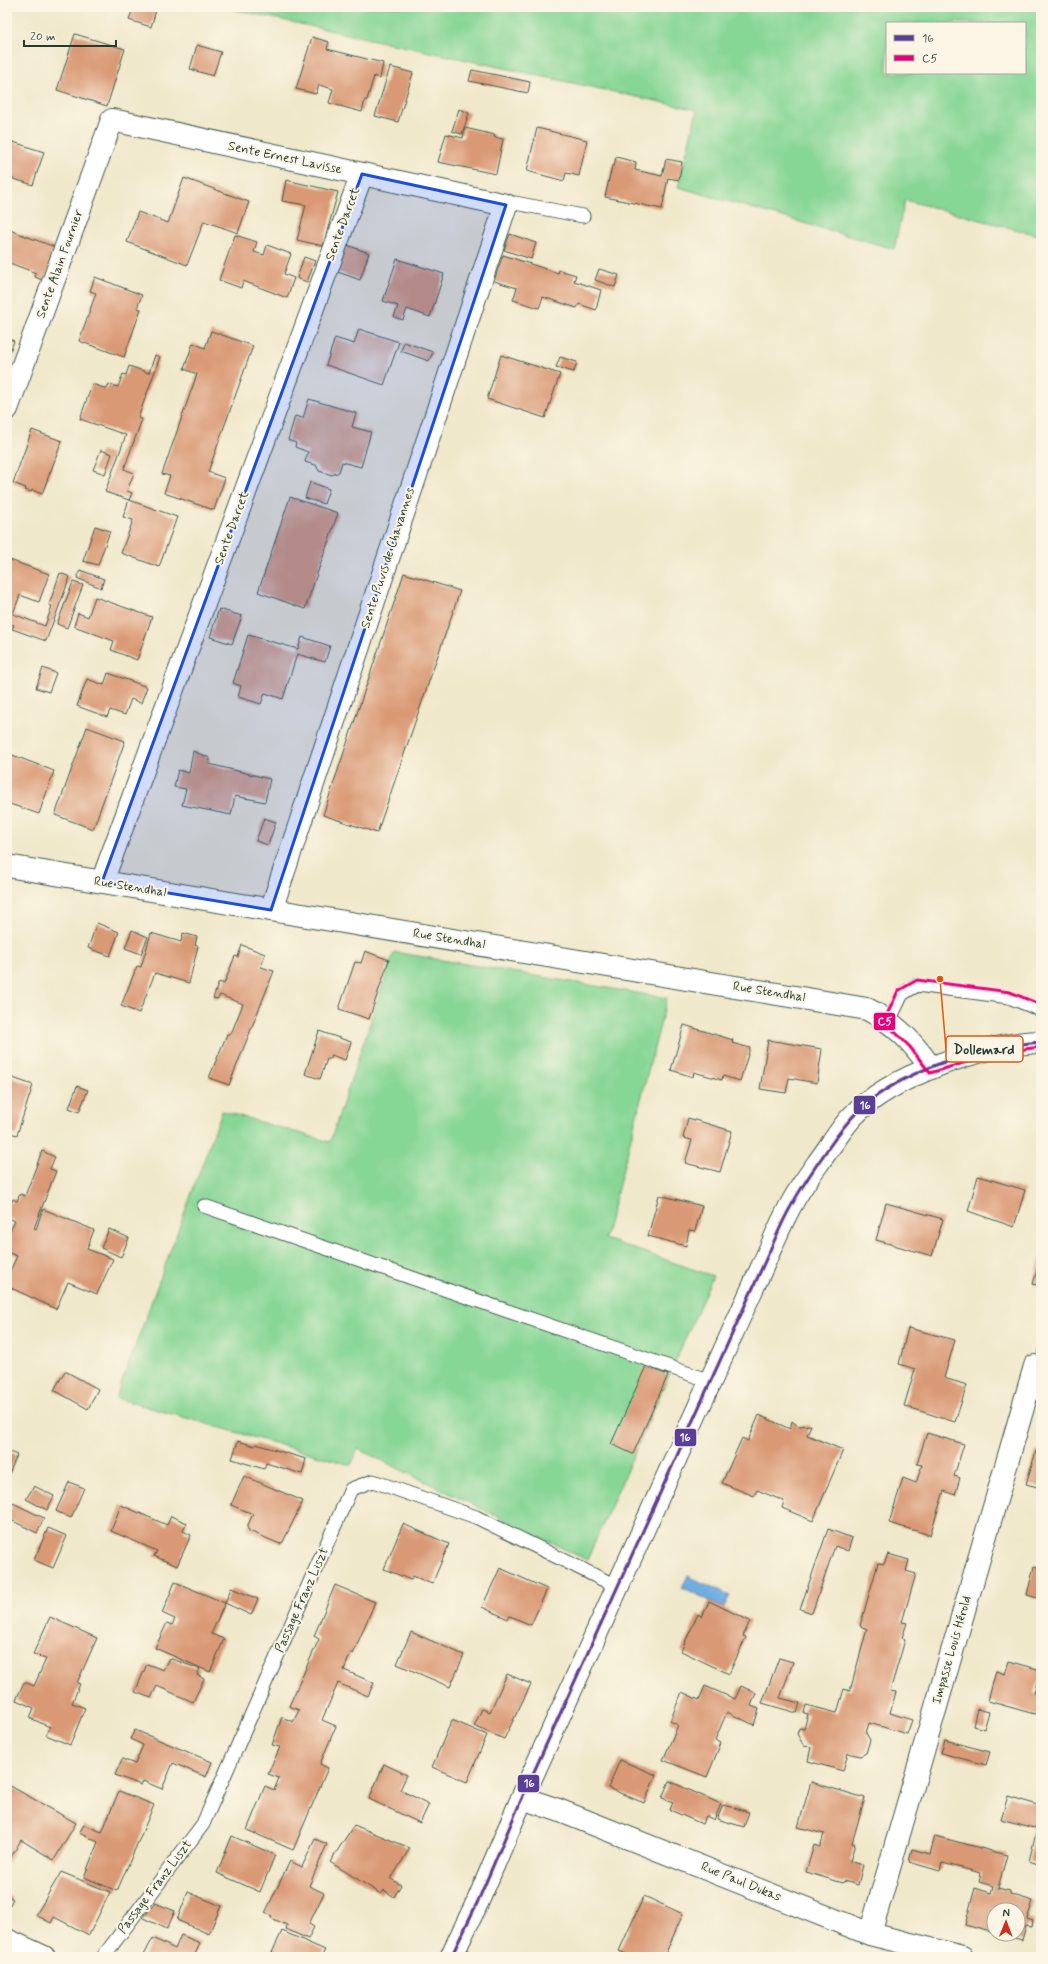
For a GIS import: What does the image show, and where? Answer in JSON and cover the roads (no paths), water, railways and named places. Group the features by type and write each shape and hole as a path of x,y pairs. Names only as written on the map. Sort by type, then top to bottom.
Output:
{"street":[{"name":"Sente Ernest Lavisse","path":"112,120 506,206"},
{"name":"Sente Alain Fournier","path":"7,409 112,120"},
{"name":"Sente Darcet","path":"102,882 362,174"},
{"name":"Sente Puvis de Chavannes","path":"271,910 506,206"},
{"name":"Rue Stendhal","path":"7,866 867,1009 889,1021 914,1044 931,1068"},
{"path":"451,1957 478,1901 522,1798 710,1380 798,1192 851,1117 864,1106 891,1088 931,1068 972,1053 1007,1046 1041,1042"},
{"name":"Impasse Louis Hérold","path":"870,1934 1035,1366"},
{"name":"Rue Paul Dukas","path":"522,1798 558,1810 870,1934 962,1957"},
{"path":"7,1940 44,1957"}],"lane":[{"path":"506,206 515,202 583,216"},
{"path":"889,1021 902,994 917,985 1009,997 1041,1010"},
{"path":"204,1206 710,1380"},
{"name":"Passage Franz Liszt","path":"103,1957 203,1824 351,1489 374,1481 476,1517 618,1587"}],"water":[{"path":"688,1576 730,1595 724,1608 682,1587"}],"place":[{"name":"Dollemard","path":"940,979"}]}
